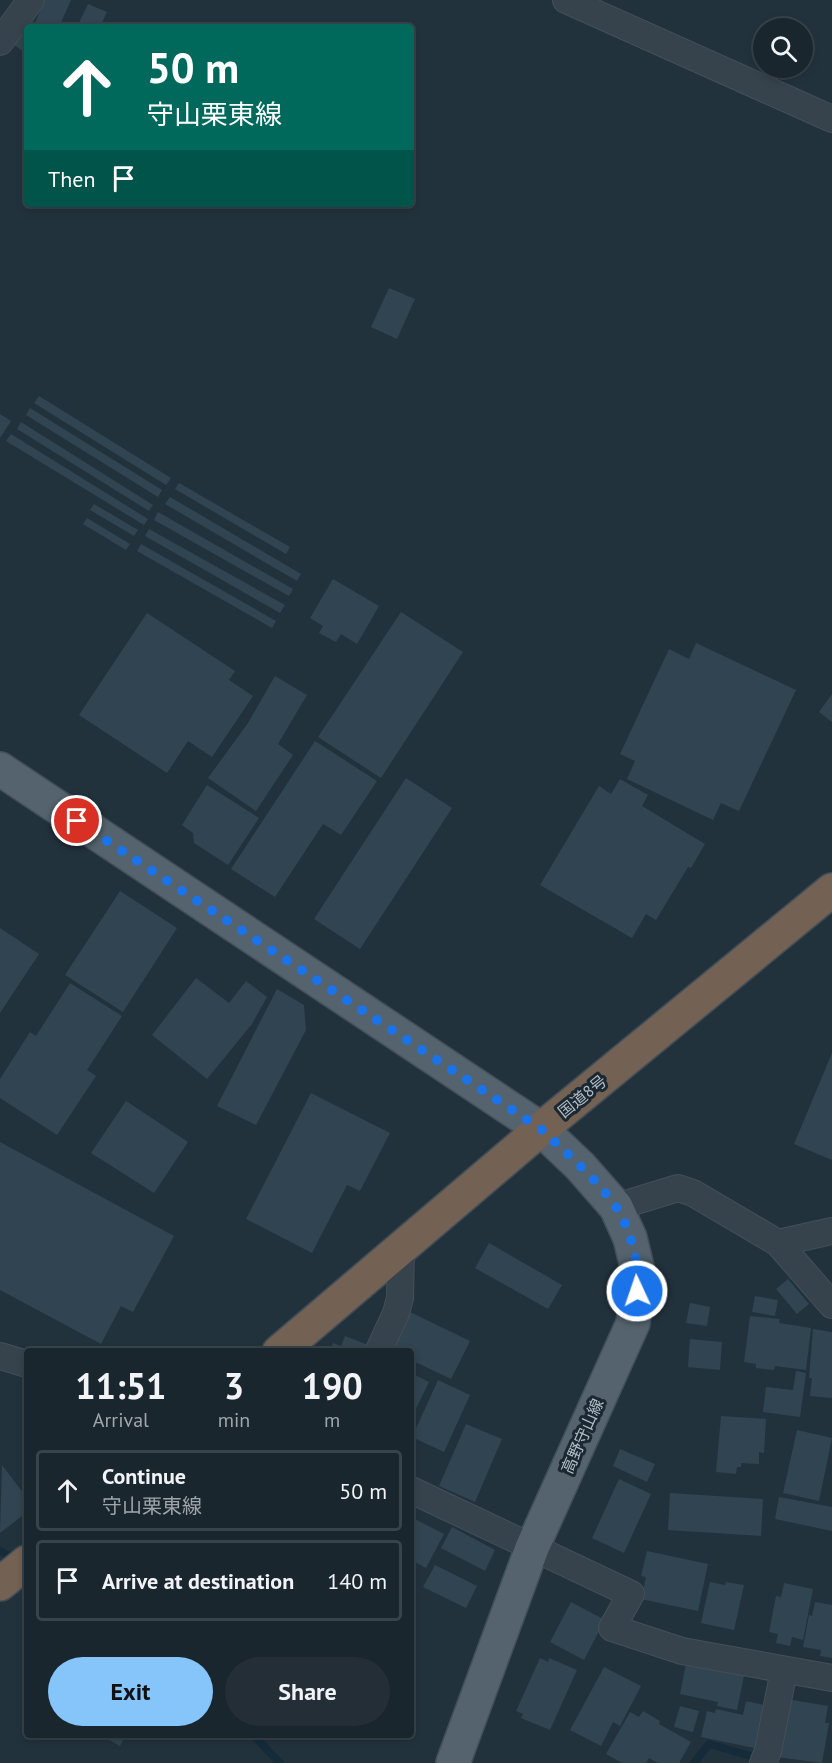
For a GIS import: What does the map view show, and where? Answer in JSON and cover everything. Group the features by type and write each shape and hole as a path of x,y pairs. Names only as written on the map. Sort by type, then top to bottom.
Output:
{"highway":[{"name":"国道8号","path":"284,1348 541,1129 832,890"}],"main road":[{"name":"高野守山線","path":"0,770 541,1129 616,1207 630,1238 639,1275 633,1323 532,1548 453,1763"}],"street":[{"path":"0,42 31,0"},
{"path":"566,0 832,119"},
{"path":"616,1207 678,1188 693,1193 778,1244 832,1305"},
{"path":"778,1244 832,1231"},
{"path":"380,1348 400,1299 401,1250"},
{"path":"0,1356 24,1363"},
{"path":"414,1491 631,1594 612,1628 682,1651 832,1678"},
{"path":"766,1757 784,1670"}],"building":[{"path":"45,0 71,0 60,24 34,24"},
{"path":"88,4 107,12 101,24 78,24"},
{"path":"24,29 24,52 13,44"},
{"path":"389,288 415,299 397,339 371,327"},
{"path":"39,396 171,478 166,485 34,403"},
{"path":"30,408 162,490 158,497 26,415"},
{"path":"0,414 11,421 0,438"},
{"path":"21,422 153,505 149,511 17,429"},
{"path":"11,434 148,519 144,525 6,441"},
{"path":"179,483 290,547 286,554 175,489"},
{"path":"170,497 301,574 297,581 165,504"},
{"path":"94,504 138,530 134,536 90,510"},
{"path":"158,512 293,589 289,596 154,520"},
{"path":"87,518 130,544 126,550 83,524"},
{"path":"149,529 285,605 280,613 145,536"},
{"path":"141,544 276,621 272,628 137,551"},
{"path":"333,579 379,606 357,644 341,634 336,642 319,633 323,626 310,618"},
{"path":"401,612 463,652 381,778 318,737"},
{"path":"147,613 235,671 229,680 253,696 212,757 188,741 167,773 79,715"},
{"path":"696,643 796,690 739,811 721,803 713,820 627,779 635,761 620,754 669,649 689,659"},
{"path":"275,676 307,695 278,744 293,755 256,811 208,778 248,723"},
{"path":"832,694 832,722 819,712"},
{"path":"315,741 377,781 341,835 323,824 275,897 231,869"},
{"path":"406,778 452,808 360,949 314,919"},
{"path":"620,779 648,795 642,806 705,844 691,868 688,867 656,920 646,914 632,938 540,885 599,786 611,794"},
{"path":"207,785 259,818 228,865 194,843 193,833 182,825"},
{"path":"120,891 177,928 123,1012 65,975"},
{"path":"0,928 39,954 0,1013"},
{"path":"196,978 229,1003 246,981 267,997 252,1024 207,1079 152,1035"},
{"path":"70,983 122,1016 87,1070 96,1076 57,1135 0,1098 0,1079 30,1032 36,1036"},
{"path":"277,989 304,1005 306,1030 256,1125 217,1106"},
{"path":"832,1053 832,1160 794,1144"},
{"path":"311,1093 390,1133 360,1191 347,1185 312,1253 246,1219"},
{"path":"126,1101 188,1142 154,1193 91,1153"},
{"path":"0,1142 174,1236 133,1312 121,1306 101,1344 0,1290"},
{"path":"489,1243 562,1285 548,1309 475,1268"},
{"path":"788,1279 809,1304 797,1314 776,1289"},
{"path":"755,1296 778,1300 775,1316 752,1312"},
{"path":"690,1303 710,1307 707,1326 686,1323"},
{"path":"408,1311 470,1341 451,1379 414,1361 414,1348 390,1348"},
{"path":"750,1316 780,1319 779,1323 811,1328 806,1370 775,1366 774,1370 756,1368 756,1364 744,1362"},
{"path":"813,1329 832,1332 832,1398 810,1396 812,1378 809,1378"},
{"path":"345,1336 368,1345 367,1348 331,1348 333,1343 341,1346"},
{"path":"690,1339 722,1342 720,1370 688,1367"},
{"path":"796,1371 806,1373 800,1417 763,1412 766,1387 793,1390"},
{"path":"414,1374 429,1382 414,1413"},
{"path":"438,1380 470,1395 444,1452 414,1438 414,1433"},
{"path":"721,1416 766,1419 764,1453 759,1452 759,1464 741,1463 741,1467 737,1467 736,1474 716,1472"},
{"path":"466,1424 502,1439 475,1502 439,1486"},
{"path":"797,1430 832,1438 819,1501 783,1493"},
{"path":"620,1449 655,1464 647,1482 613,1466"},
{"path":"2,1465 24,1494 24,1514 0,1533"},
{"path":"619,1479 651,1494 624,1553 592,1538"},
{"path":"670,1493 763,1499 761,1536 668,1530"},
{"path":"779,1497 832,1507 832,1531 775,1519"},
{"path":"414,1519 444,1534 426,1568 414,1562"},
{"path":"452,1527 495,1550 485,1571 441,1548"},
{"path":"647,1551 708,1564 698,1611 641,1599 646,1577 641,1576"},
{"path":"435,1565 477,1586 466,1608 423,1587"},
{"path":"710,1582 744,1585 734,1630 701,1623"},
{"path":"784,1583 813,1589 803,1640 792,1637 790,1646 776,1643 778,1634 769,1632 776,1596 781,1597"},
{"path":"571,1602 605,1620 584,1660 550,1642"},
{"path":"815,1602 832,1605 832,1658 820,1656 821,1650 803,1647 809,1615 812,1616"},
{"path":"540,1658 548,1662 549,1658 577,1670 550,1730 521,1718 523,1714 516,1711"},
{"path":"687,1659 745,1671 737,1710 717,1706 718,1702 680,1694"},
{"path":"604,1667 641,1686 620,1726 613,1722 601,1746 570,1730"},
{"path":"787,1699 828,1706 825,1723 829,1723 822,1763 777,1757"},
{"path":"746,1701 769,1706 759,1749 701,1737 707,1711 715,1713 716,1709 743,1715"},
{"path":"680,1706 699,1711 693,1732 674,1727"},
{"path":"643,1711 660,1721 659,1724 691,1742 679,1763 658,1763 649,1758 646,1763 622,1763 606,1754 630,1712 639,1717"},
{"path":"106,1738 124,1738 120,1746"}],"waterway":[{"path":"0,1551 16,1560"},
{"path":"256,1738 280,1763"},
{"path":"694,1763 709,1744 761,1759"}],"route":[{"path":"77,821 541,1129 616,1207 630,1238 639,1275 637,1291"}]}
